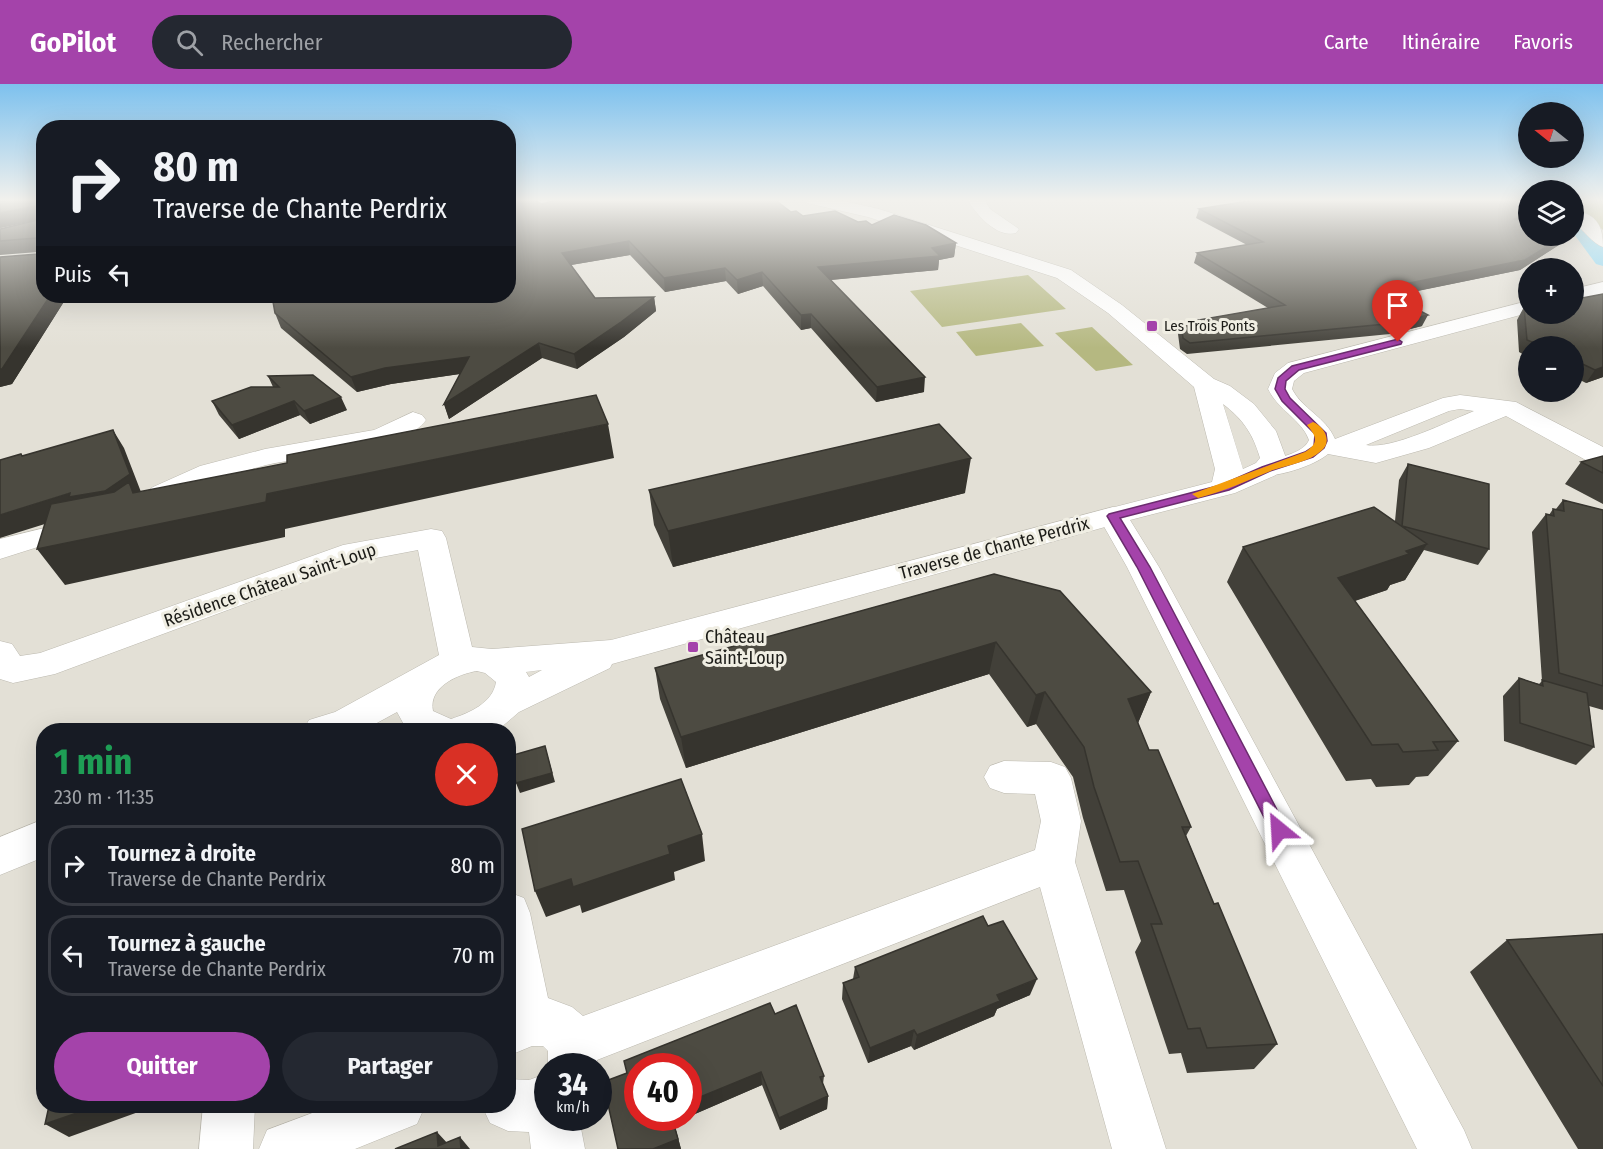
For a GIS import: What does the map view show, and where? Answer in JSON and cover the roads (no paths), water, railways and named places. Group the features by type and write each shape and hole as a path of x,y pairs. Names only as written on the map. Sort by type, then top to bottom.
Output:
{"street":[{"path":"991,249 1064,274 1115,309 1205,384 1221,389 1233,398 1263,430 1273,458 1266,469"},
{"path":"1011,249 1011,255"},
{"path":"1584,293 1603,288"},
{"path":"1518,310 1296,368 1281,380 1280,389 1286,399 1329,445 1376,454 1420,442 1507,407 1603,458"},
{"path":"1205,384 1229,470 1225,487"},
{"path":"0,549 55,533 117,521 163,493 210,472 265,457 381,437 413,420"},
{"name":"Traverse de Chante Perdrix","path":"493,662 611,652 1225,487 1329,445"},
{"path":"1113,516 1143,567 1445,1149"},
{"name":"Résidence Château Saint-Loup","path":"0,653 2,660 13,670 43,665 354,552 431,538 458,661"},
{"name":"Traverse de Chante Perdrix","path":"508,702 611,652"},
{"path":"342,723 426,679 441,668 458,661 470,659 493,662 504,668 511,678 513,689 508,702 498,714 473,723"},
{"path":"426,679 414,697 413,706 421,722 426,723"},
{"path":"1004,777 1051,778 1060,821 1053,862 1139,1149"},
{"path":"0,856 36,840"},
{"path":"579,1053 1053,862"},
{"path":"516,1004 518,1027 550,1021 561,1027 571,1053"},
{"path":"516,1107 534,1106"},
{"path":"226,1149 229,1113"},
{"path":"286,1149 381,1113"},
{"path":"555,1131 558,1149"}],"waterway":[{"path":"1595,249 1603,260"}],"place":[{"name":"Les Trois Ponts","path":"1152,326"},
{"name":"Château Saint-Loup","path":"693,647"}]}
